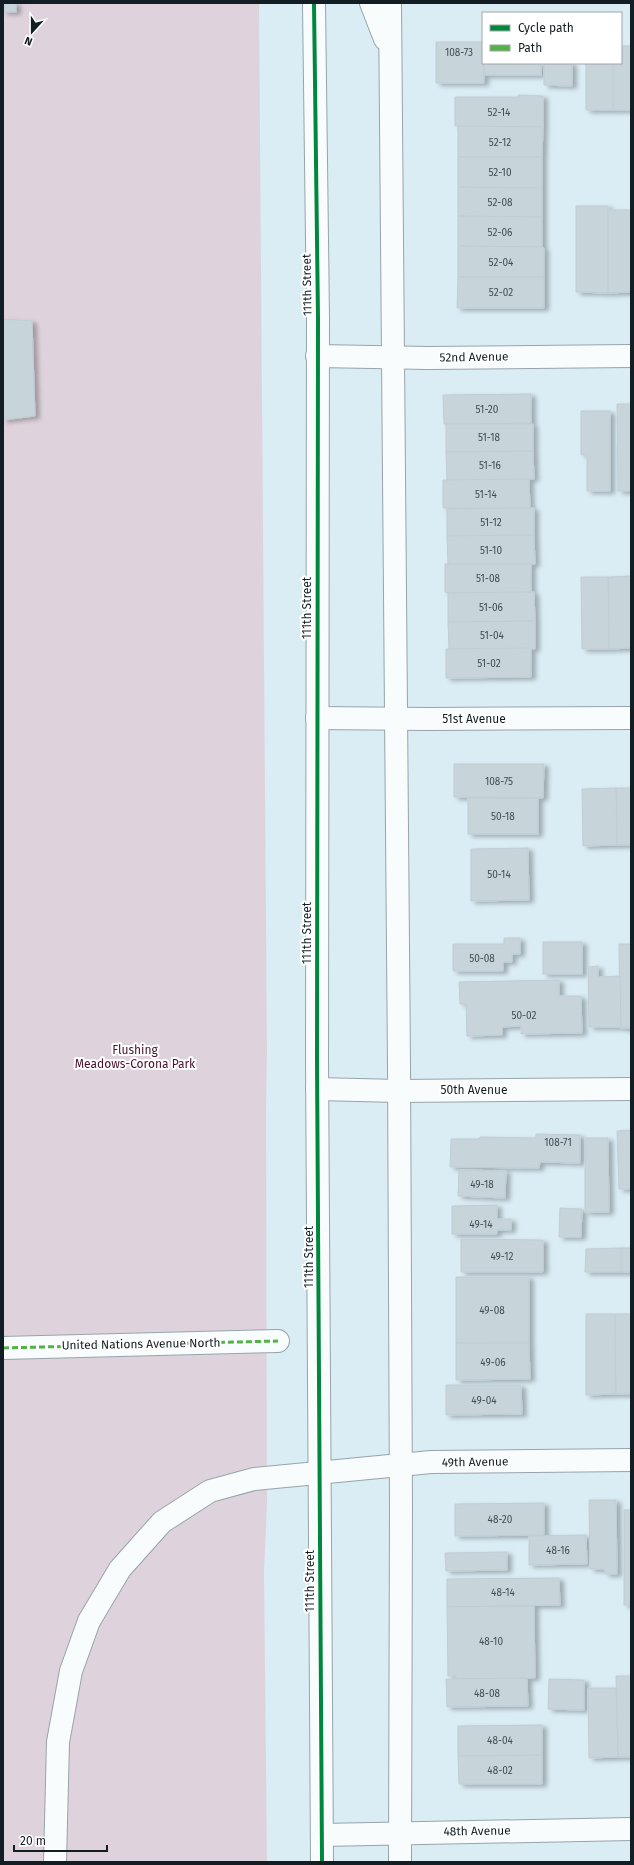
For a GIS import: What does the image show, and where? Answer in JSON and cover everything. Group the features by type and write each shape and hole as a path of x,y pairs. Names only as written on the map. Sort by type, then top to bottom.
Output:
{"street":[{"name":"111th Street","path":"314,3 317,356 317,1089 322,1862"},
{"path":"372,3 390,51"},
{"path":"390,3 392,358 397,719 401,1465 400,1862"},
{"name":"52nd Avenue","path":"317,356 392,358 631,356"},
{"name":"51st Avenue","path":"317,718 631,718"},
{"name":"50th Avenue","path":"317,1089 399,1091 631,1089"},
{"name":"United Nations Avenue North","path":"3,1348 278,1341"},
{"name":"49th Avenue","path":"55,1862 58,1742 71,1671 89,1621 120,1568 162,1522 210,1491 254,1479 431,1462 631,1460"},
{"name":"48th Avenue","path":"322,1834 400,1834 456,1831 631,1829"}],"green space":[{"name":"Flushing Meadows-Corona Park","path":"3,3 259,3 267,1054 267,1505 264,1572 267,1862 3,1862"}],"building":[{"path":"3,3 16,3 16,12 3,12"},
{"path":"436,42 482,42 484,83 436,83"},
{"path":"622,46 631,46 631,110 613,110 613,64 622,64"},
{"path":"484,64 541,64 541,75 484,75"},
{"path":"544,64 572,64 572,86 544,85"},
{"path":"586,64 613,64 613,110 586,110"},
{"path":"518,95 543,96 543,127 455,126 455,97 519,97"},
{"path":"458,126 543,127 542,157 458,157"},
{"path":"458,157 542,157 542,188 458,187"},
{"path":"458,187 542,188 542,217 458,216"},
{"path":"576,206 608,206 608,293 576,292"},
{"path":"608,210 631,210 631,292 608,293"},
{"path":"458,216 542,217 542,247 458,246"},
{"path":"458,246 542,247 544,248 544,277 458,277"},
{"path":"458,277 544,277 544,308 457,308"},
{"path":"3,319 32,321 35,416 3,420"},
{"path":"531,394 531,423 444,424 443,395"},
{"path":"617,404 631,404 631,491 618,491"},
{"path":"581,411 610,411 610,491 587,491 587,455 581,455"},
{"path":"446,424 533,424 533,451 446,452"},
{"path":"533,451 534,479 447,480 446,452"},
{"path":"529,479 530,508 443,508 443,480"},
{"path":"534,508 534,535 447,536 447,509"},
{"path":"534,535 535,564 448,564 447,536"},
{"path":"445,564 531,564 531,592 448,593 445,592"},
{"path":"631,576 631,648 609,649 608,577"},
{"path":"581,577 608,577 609,649 582,649"},
{"path":"534,592 535,621 448,622 448,593"},
{"path":"535,621 535,649 449,649 448,622"},
{"path":"531,648 531,677 446,678 446,649"},
{"path":"454,764 544,764 543,798 454,797"},
{"path":"616,788 631,788 631,845 617,845"},
{"path":"616,788 617,845 583,846 582,789"},
{"path":"468,798 538,798 538,834 468,834"},
{"path":"528,848 529,900 471,901 471,849"},
{"path":"504,938 520,938 520,954 512,954 512,962 503,962 503,971 453,971 453,944 504,944"},
{"path":"543,942 582,942 582,974 543,974"},
{"path":"619,944 631,944 631,1028 620,1028"},
{"path":"598,966 598,977 620,976 621,1027 589,1027 588,967"},
{"path":"559,980 559,996 581,996 582,1033 521,1034 521,1026 502,1027 502,1035 467,1036 466,1004 460,1004 459,982"},
{"path":"631,1130 631,1189 619,1189 617,1131"},
{"path":"536,1134 580,1135 580,1163 540,1162 539,1168 450,1167 451,1139 479,1139 480,1137 536,1138"},
{"path":"585,1138 608,1138 609,1212 585,1212"},
{"path":"459,1170 506,1171 505,1198 458,1196"},
{"path":"497,1205 497,1219 511,1219 511,1230 497,1230 497,1234 452,1234 452,1206"},
{"path":"560,1208 582,1209 581,1237 559,1237"},
{"path":"461,1239 543,1240 543,1272 461,1272"},
{"path":"621,1248 631,1248 631,1272 621,1272"},
{"path":"621,1248 621,1272 585,1272 586,1249"},
{"path":"456,1277 529,1277 529,1344 456,1343"},
{"path":"586,1314 615,1314 616,1394 586,1395"},
{"path":"615,1314 631,1314 631,1394 616,1394"},
{"path":"456,1343 529,1343 530,1379 456,1380"},
{"path":"446,1385 521,1385 522,1414 446,1415"},
{"path":"589,1500 616,1500 617,1574 605,1574 605,1569 590,1569"},
{"path":"544,1503 544,1535 455,1536 455,1504"},
{"path":"624,1510 631,1510 631,1605 624,1605"},
{"path":"586,1535 587,1564 529,1565 529,1536"},
{"path":"507,1552 507,1570 446,1571 445,1553"},
{"path":"559,1578 560,1605 447,1607 447,1579"},
{"path":"534,1606 535,1678 456,1679 456,1676 448,1676 447,1607"},
{"path":"616,1676 631,1676 631,1757 618,1757"},
{"path":"527,1678 528,1706 447,1707 446,1679"},
{"path":"549,1679 584,1680 584,1710 548,1709"},
{"path":"588,1688 616,1688 618,1757 589,1758"},
{"path":"542,1725 542,1755 458,1756 458,1726"},
{"path":"542,1755 542,1784 459,1784 458,1756"}],"marked path":[{"path":"3,1348 278,1341"}],"cycle path":[{"path":"314,3 318,318 317,1060 322,1862"}]}
